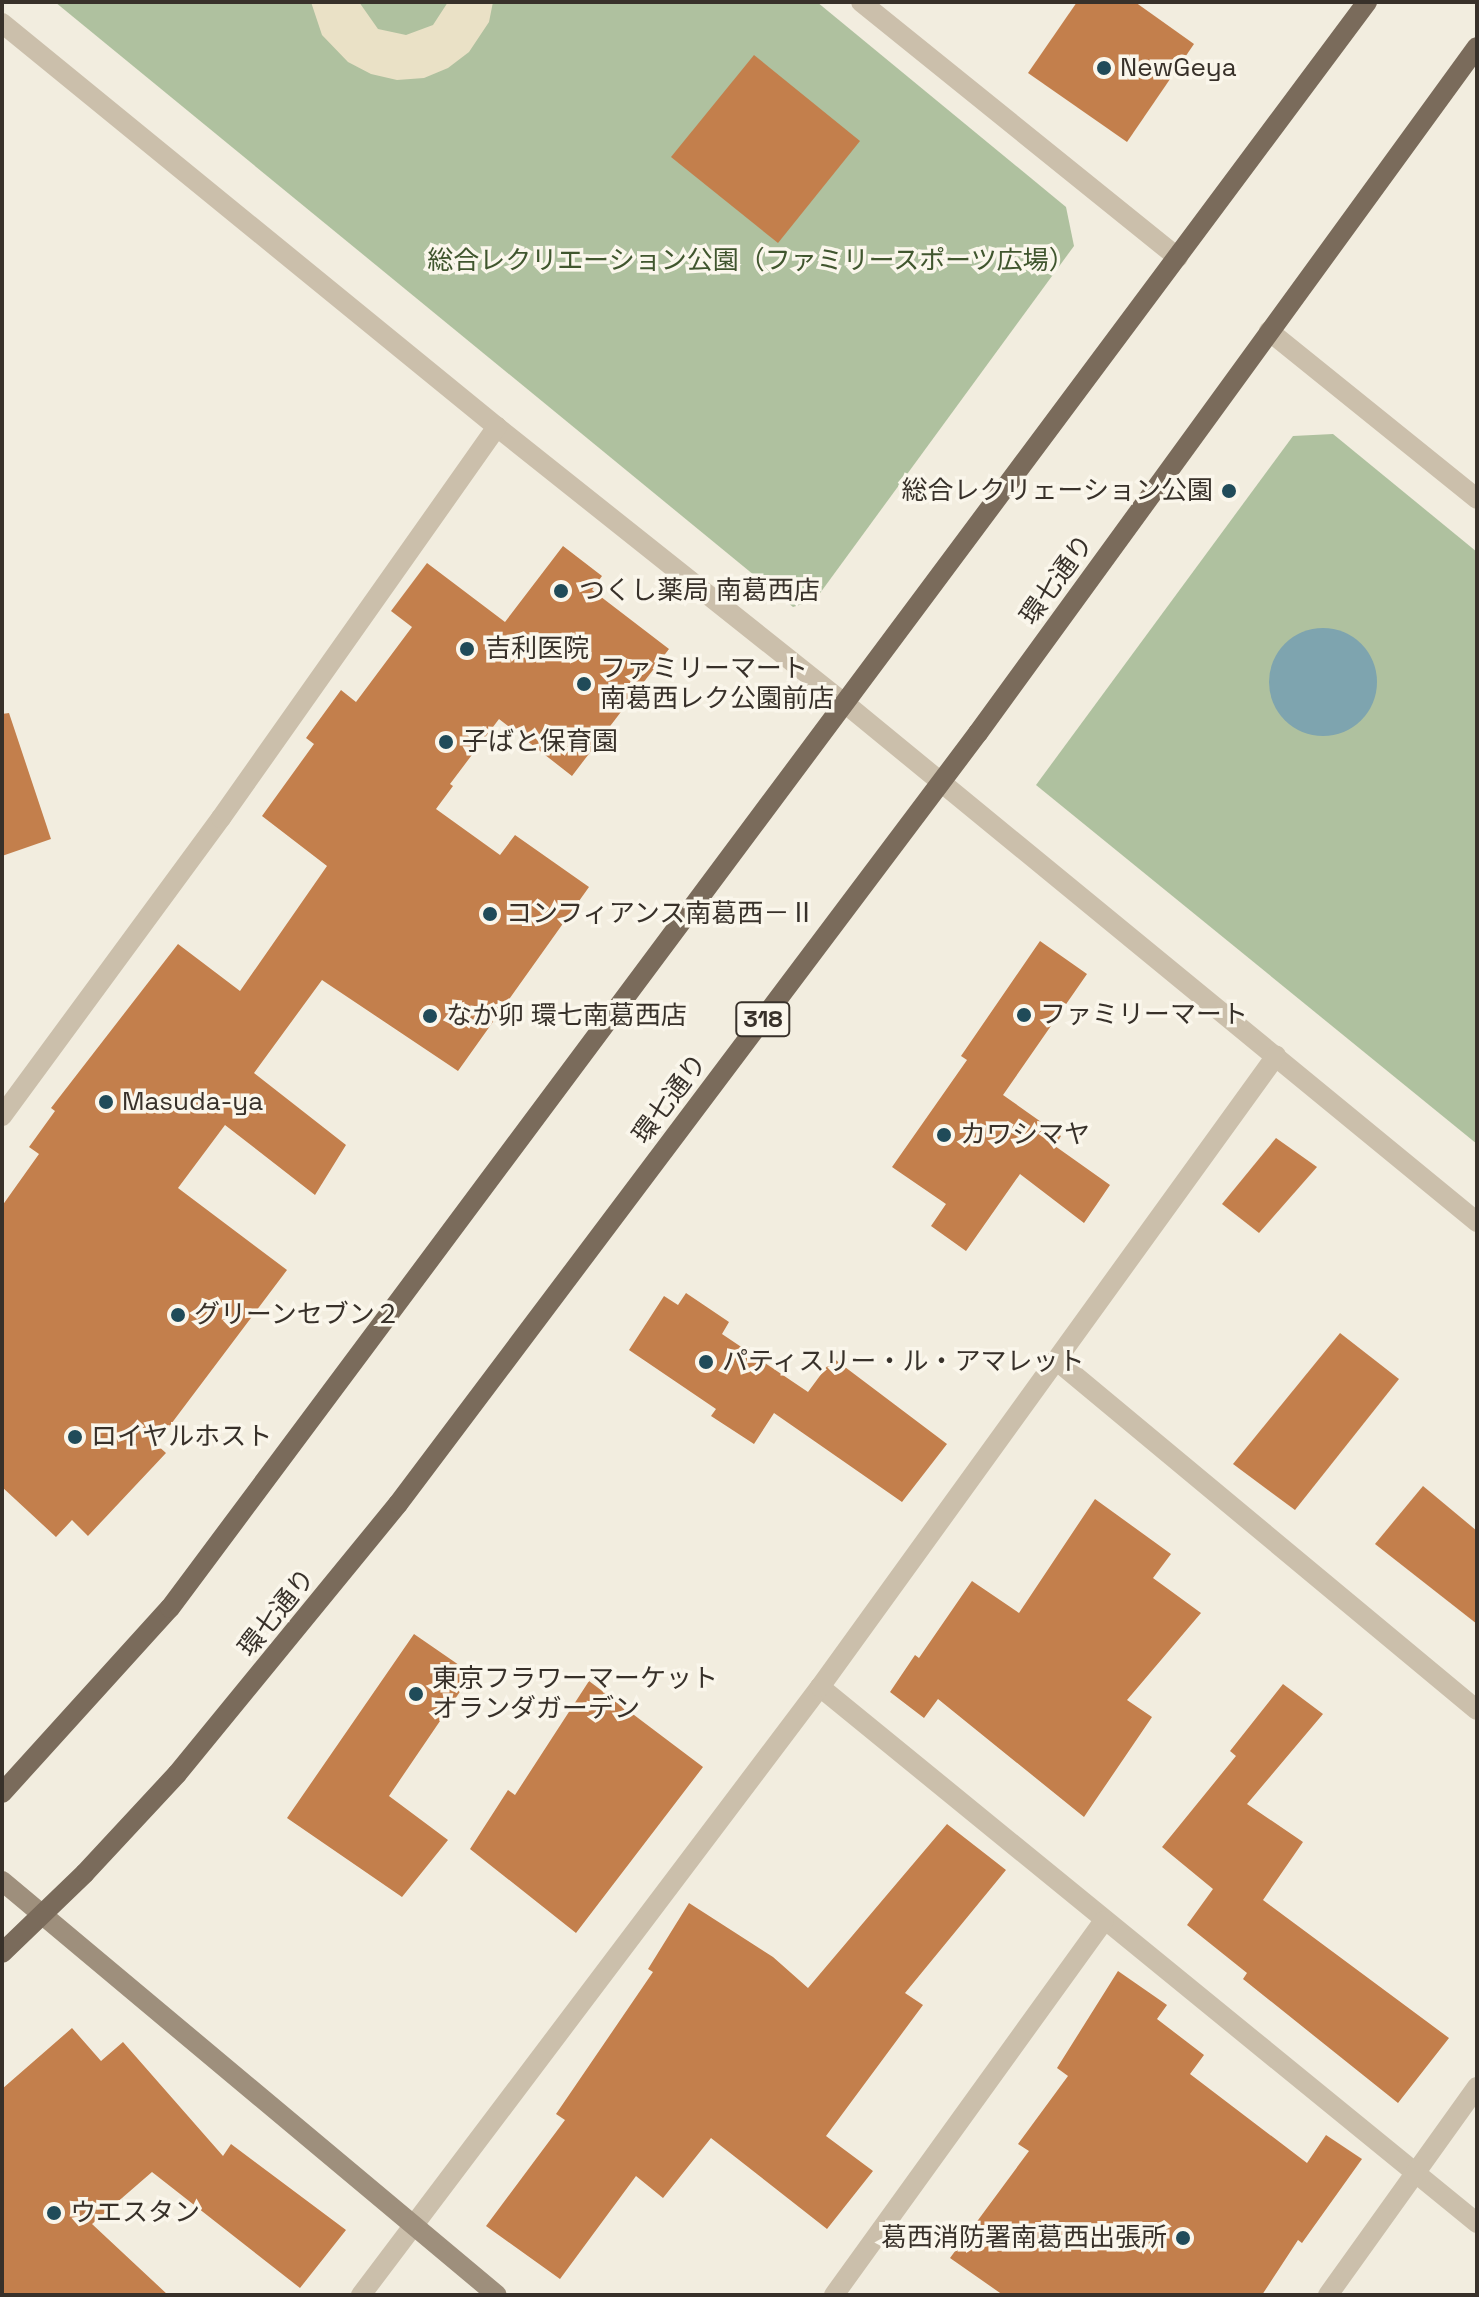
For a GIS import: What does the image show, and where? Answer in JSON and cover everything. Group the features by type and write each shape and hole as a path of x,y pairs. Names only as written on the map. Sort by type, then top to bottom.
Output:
{"main road":[{"path":"2,1793 170,1608 847,705 1367,2"},
{"name":"環七通り","path":"2,1953 177,1774 398,1504 940,782 1477,47"}],"street":[{"path":"861,2 1178,258"},
{"path":"2,23 497,427 847,705 1477,1222"},
{"path":"1269,331 1477,499"},
{"path":"2,1116 221,818 497,427"},
{"path":"361,2295 820,1687 1276,1056"},
{"path":"1056,1360 1477,1710"},
{"path":"820,1687 1477,2223"},
{"path":"2,1881 497,2295"},
{"path":"834,2295 1104,1921"},
{"path":"1328,2295 1477,2087"}],"green space":[{"name":"総合レクリエーション公園（ファミリースポーツ広場）","path":"55,2 817,2 1066,207 1074,246 815,600 793,607"},
{"path":"1333,434 1477,552 1477,1144 1036,785 1293,436"}],"shaded area":[{"path":"311,2 359,2 378,29 406,35 433,25 448,2 493,2 489,22 469,52 448,68 424,78 397,80 371,74 348,62 322,35"}],"water":[{"path":"1323,628 1344,632 1361,644 1373,661 1377,682 1373,703 1361,720 1344,732 1323,736 1302,732 1285,720 1273,703 1269,682 1273,661 1285,644 1302,632"}],"building":[{"name":"NewGeya","path":"1077,2 1135,2 1194,44 1127,142 1028,73"},
{"path":"754,55 860,141 778,243 671,157"},
{"path":"563,546 602,576 592,590 669,649 572,776 499,719 450,784 453,786 436,809 500,855 515,835 589,887 458,1071 322,980 254,1073 346,1145 315,1195 225,1125 178,1188 287,1270 156,1444 166,1453 88,1536 72,1520 56,1537 2,1487 2,1206 39,1154 29,1147 55,1111 51,1108 178,944 240,991 327,866 262,816 314,744 306,738 341,690 356,702 412,627 391,611 427,563 505,622"},
{"path":"9,713 51,839 2,856 2,714"},
{"path":"1040,941 1087,974 1003,1095 1061,1136 1055,1146 1110,1185 1084,1223 1020,1174 966,1251 931,1226 946,1204 892,1167 967,1060 961,1056"},
{"path":"1276,1138 1317,1167 1259,1233 1222,1204"},
{"path":"686,1293 729,1322 722,1334 808,1392 833,1358 947,1444 902,1502 774,1413 754,1444 711,1416 716,1409 629,1350 664,1296 678,1305"},
{"path":"1340,1333 1399,1379 1295,1510 1233,1464"},
{"path":"1423,1486 1477,1531 1477,1624 1375,1544"},
{"path":"1095,1499 1171,1554 1153,1578 1201,1613 1127,1700 1152,1717 1084,1817 938,1699 924,1718 890,1692 915,1655 919,1658 972,1581 1019,1613"},
{"path":"414,1634 472,1674 389,1796 448,1840 402,1897 287,1818"},
{"path":"589,1681 703,1767 576,1933 470,1849 508,1790 515,1795"},
{"path":"1283,1684 1323,1714 1247,1804 1303,1842 1263,1900 1449,2038 1398,2103 1243,1979 1247,1973 1187,1925 1213,1889 1162,1847 1236,1756 1230,1751"},
{"path":"947,1824 1006,1870 905,1993 923,2005 826,2136 873,2171 827,2229 711,2138 663,2198 636,2176 560,2279 486,2226 565,2120 556,2114 653,1972 648,1969 689,1903 773,1957 808,1988"},
{"path":"1118,1971 1167,2005 1157,2019 1204,2055 1190,2074 1307,2163 1326,2135 1362,2159 1302,2243 1298,2240 1262,2295 1003,2295 950,2258 1029,2151 1018,2144 1068,2076 1057,2068"},
{"name":"ウエスタン","path":"72,2028 101,2061 123,2042 223,2156 231,2144 346,2230 300,2288 152,2172 92,2224 168,2295 2,2295 2,2089"}],"place":[{"name":"NewGeya","path":"1104,68"},
{"name":"総合レクリェーション公園","path":"1229,491"},
{"name":"つくし薬局 南葛西店","path":"561,591"},
{"name":"吉利医院","path":"467,649"},
{"name":"ファミリーマート 南葛西レク公園前店","path":"584,684"},
{"name":"子ばと保育園","path":"446,742"},
{"name":"コンフィアンス南葛西－Ⅱ","path":"490,914"},
{"name":"ファミリーマート","path":"1024,1015"},
{"name":"なか卯 環七南葛西店","path":"430,1016"},
{"name":"Masuda-ya","path":"106,1102"},
{"name":"カワシマヤ","path":"944,1135"},
{"name":"グリーンセブン２","path":"178,1315"},
{"name":"パティスリー・ル・アマレット","path":"706,1362"},
{"name":"ロイヤルホスト","path":"75,1437"},
{"name":"東京フラワーマーケット オランダガーデン","path":"416,1694"},
{"name":"ウエスタン","path":"54,2213"},
{"name":"葛西消防署南葛西出張所","path":"1183,2238"}]}
